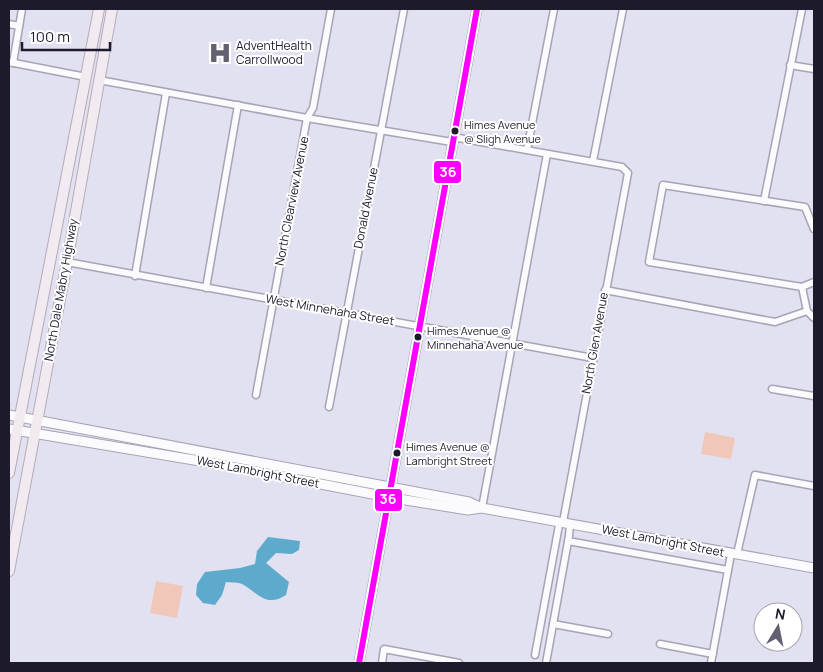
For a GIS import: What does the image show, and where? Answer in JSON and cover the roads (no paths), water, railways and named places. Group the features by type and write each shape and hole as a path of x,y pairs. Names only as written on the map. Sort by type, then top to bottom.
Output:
{"main road":[{"name":"North Dale Mabry Highway","path":"9,473 13,430 20,416 99,9"},
{"path":"99,80 95,72 95,62 104,9"},
{"name":"North Dale Mabry Highway","path":"9,571 112,9"},
{"path":"358,663 477,9"},
{"path":"78,195 74,181 90,96 90,85 86,77"},
{"name":"West Lambright Street","path":"9,415 469,502 482,508 814,568"},
{"name":"West Lambright Street","path":"13,430 212,463 388,497 468,510 482,508"}],"street":[{"path":"22,9 11,63 86,77"},
{"name":"North Clearview Avenue","path":"256,395 308,118 313,108 331,9"},
{"name":"Donald Avenue","path":"329,406 404,9"},
{"path":"527,150 554,9"},
{"path":"99,80 308,118 593,161 623,9"},
{"path":"764,200 802,9"},
{"path":"9,24 19,26"},
{"path":"790,65 814,70"},
{"path":"134,276 166,93"},
{"path":"206,288 238,106"},
{"path":"482,508 547,154"},
{"name":"North Glen Avenue","path":"566,523 605,290 628,173 622,167 593,161"},
{"path":"814,229 805,207 664,185 649,262 802,287 814,282"},
{"name":"West Minnehaha Street","path":"67,262 134,276 593,358"},
{"path":"802,287 807,311 814,318"},
{"path":"605,290 775,322 807,311"},
{"path":"772,389 814,396"},
{"path":"711,663 728,570 755,475 814,486"},
{"path":"535,655 559,525 566,523 568,541 546,663"},
{"path":"568,541 728,570"},
{"path":"553,624 608,634"},
{"path":"660,644 713,654"},
{"path":"382,663 384,649 459,663"}],"water":[{"path":"268,537 300,541 299,550 292,554 276,553 266,563 289,582 286,595 279,599 268,600 242,584 226,582 222,595 215,605 203,603 196,595 197,584 205,572 240,568 255,564 257,551"}],"place":[{"name":"AdventHealth Carrollwood","path":"220,53"},
{"name":"Himes Avenue @ Sligh Avenue","path":"455,131"},
{"name":"Himes Avenue @ Minnehaha Avenue","path":"418,337"},
{"name":"Himes Avenue @ Lambright Street","path":"397,453"}]}
